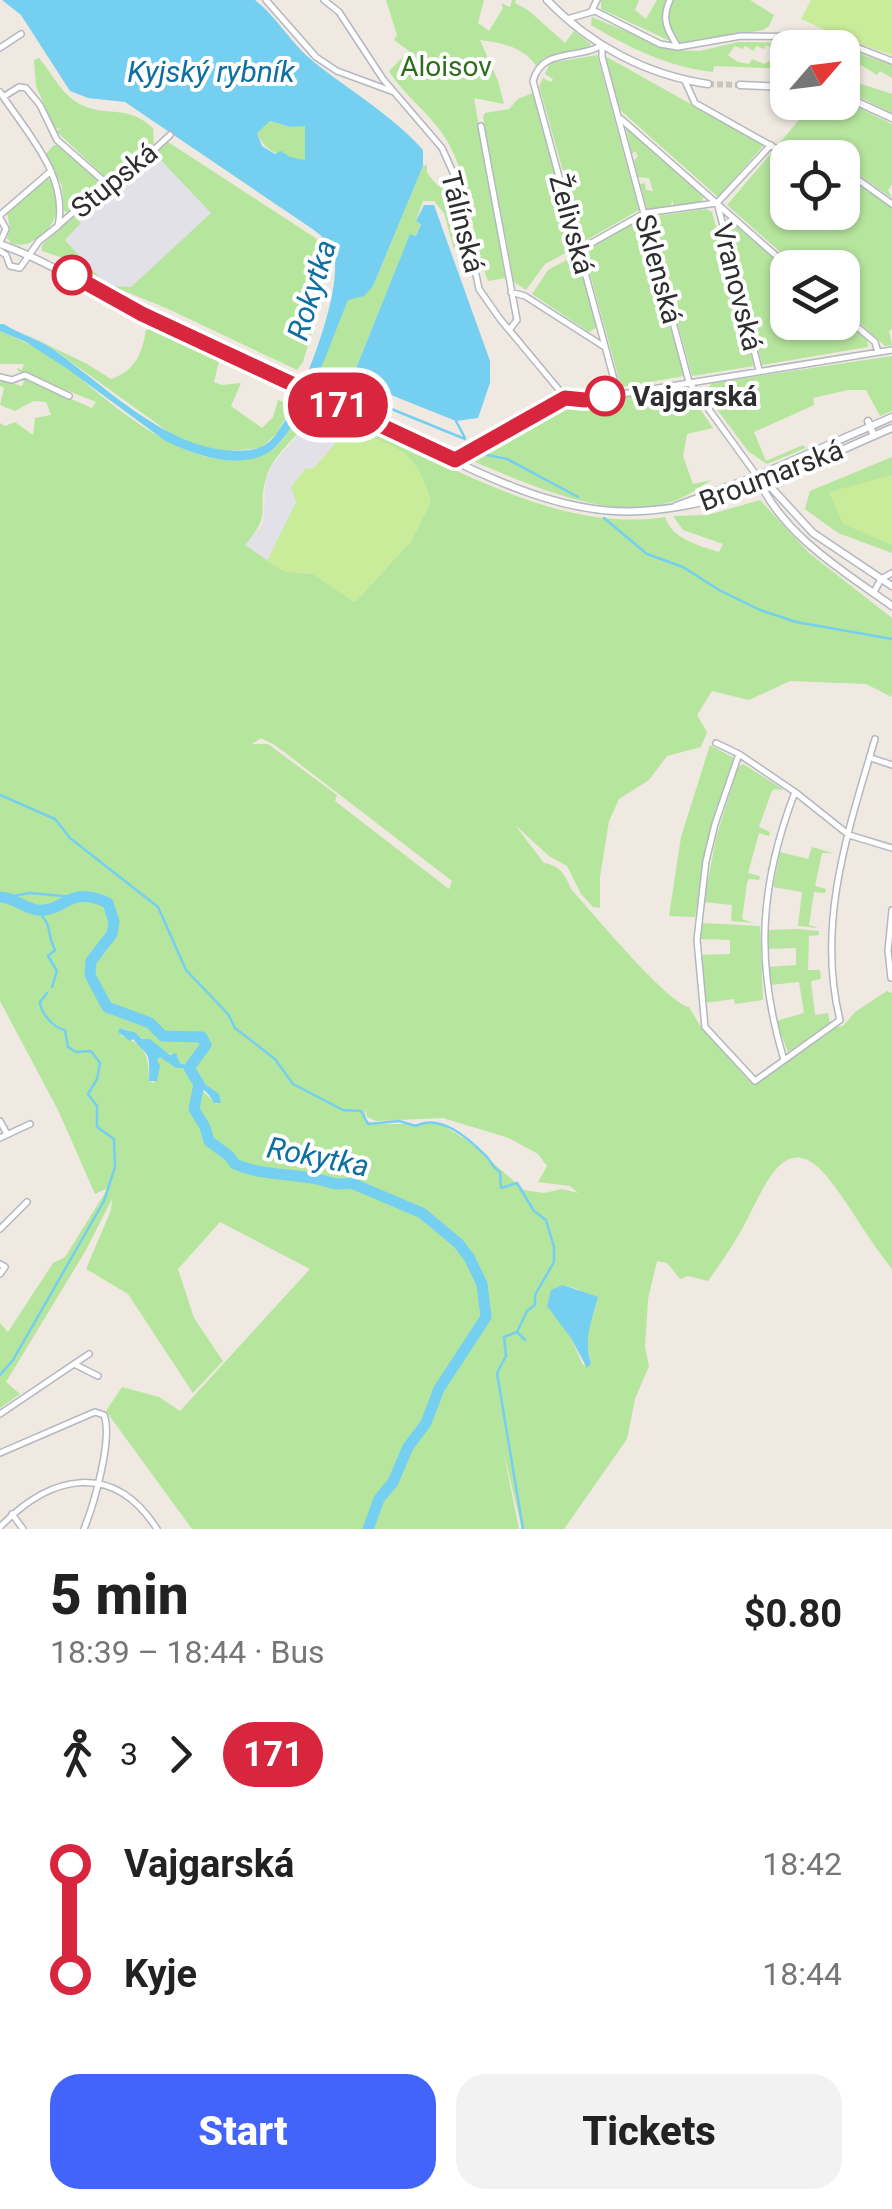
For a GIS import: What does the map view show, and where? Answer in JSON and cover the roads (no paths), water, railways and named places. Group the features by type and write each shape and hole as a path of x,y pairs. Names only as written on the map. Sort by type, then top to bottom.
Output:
{"street":[{"path":"266,0 316,57 337,71 394,92"},
{"name":"Tálínská","path":"324,0 339,12 394,92 432,133 451,165 480,289 565,398"},
{"path":"547,0 602,45 650,69 708,84"},
{"path":"591,12 597,0"},
{"path":"670,0 665,22 678,47"},
{"path":"566,19 591,12 660,44 678,47 741,36 770,36"},
{"path":"0,48 21,34"},
{"name":"Želivská","path":"602,45 549,58 533,81 618,394"},
{"name":"Sklenská","path":"602,45 602,58 689,382 757,476"},
{"path":"860,49 892,61"},
{"path":"685,81 694,103 770,144"},
{"path":"740,85 770,86"},
{"path":"57,226 61,198 51,171 2,94 26,88 40,105 58,140 106,182"},
{"path":"860,103 892,118"},
{"path":"618,117 770,250"},
{"path":"482,126 517,320 510,330"},
{"name":"Stupská","path":"29,254 38,240 106,182 118,183 170,134"},
{"path":"580,250 644,214 718,203 770,146"},
{"path":"29,254 20,268 15,268 0,246 6,228 0,216 51,171"},
{"path":"860,181 892,204"},
{"name":"Vranovská","path":"718,203 719,222 759,371"},
{"name":"Broumarská","path":"0,246 29,254 142,314 455,460 552,500 614,511 666,510 711,503 892,428"},
{"path":"511,292 526,296 606,348"},
{"path":"860,330 874,342 878,352"},
{"path":"455,460 565,398 585,400 892,350"},
{"path":"0,377 12,380 25,376 69,396"},
{"name":"Broumarská","path":"666,510 757,476 892,417"},
{"name":"Broumarská","path":"869,424 874,436"},
{"path":"786,506 779,486 787,473"},
{"path":"757,476 813,533 892,586"},
{"path":"764,484 783,516 813,547 892,606"},
{"path":"874,593 882,579 892,573"},
{"path":"739,754 706,861 697,940 705,1028 755,1081 840,1020 831,980 830,930 849,835 876,738"},
{"path":"716,743 796,792 849,835 892,848"},
{"path":"870,758 892,764"},
{"path":"784,1060 771,1017 763,966 764,925 776,851 796,792"},
{"path":"890,978 892,910"},
{"path":"0,1122 3,1136 30,1124"},
{"path":"0,1228 27,1202"},
{"path":"0,1264 5,1267 0,1274"},
{"path":"0,1414 90,1354"},
{"path":"74,1364 98,1376"},
{"path":"0,1453 95,1412 106,1417 98,1483 84,1529"},
{"path":"0,1527 35,1496 58,1486 98,1483 116,1488 138,1503 154,1528"},
{"path":"12,1514 23,1529"}],"water":[{"name":"Kyjský rybník","path":"2,0 255,0 306,55 384,114 423,150 423,166 373,286 364,296 348,300 304,405 293,425 269,452 257,458 230,461 176,446 69,370 26,342 0,331 0,324 4,324 45,345 169,432 222,450 253,449 264,446 275,436 296,400 327,316 335,266 326,240 125,102 88,98 70,91 21,15","holes":["270,121 290,127 305,126 305,160 281,151 275,154 262,146 257,133"]},
{"path":"424,205 434,205 490,361 490,383 478,418 456,421 356,381 355,371 410,234 416,236 421,224 416,221"},
{"path":"120,1028 150,1039 170,1055 176,1053 180,1063 191,1067 195,1077 219,1094 221,1103 214,1103 185,1068 176,1068 160,1057 157,1081 149,1081 147,1056 133,1039 130,1041 118,1032"},
{"path":"563,1285 598,1297 589,1330 591,1363 587,1368 547,1306 551,1290"}],"waterway":[{"path":"315,375 465,439"},
{"path":"456,421 465,438"},
{"path":"477,453 507,459 578,497"},
{"path":"604,518 647,554 683,567 760,610 796,622 892,639"},
{"path":"0,795 55,819 70,838 158,907 186,970 228,1014 235,1028 275,1059 293,1084 343,1110 361,1111 368,1124 399,1121 416,1126 444,1125 487,1157 500,1172 501,1188 517,1183 534,1211 546,1220 554,1247 554,1262 535,1295 535,1305 527,1311 517,1332"},
{"name":"Rokytka","path":"8,897 30,893 74,897"},
{"name":"Rokytka","path":"0,897 37,910 84,896 108,903 114,922 112,934 91,961 90,975 107,1007 150,1023 163,1036 202,1037 206,1045 189,1068 199,1084 194,1109 209,1141 235,1164 356,1185 422,1213 469,1257 482,1284 486,1317 439,1389 426,1423 379,1499 368,1529"},
{"path":"37,910 46,922 55,950 48,956 57,971 52,987"},
{"path":"0,1375 13,1360 104,1201 115,1167 114,1139 97,1127 97,1106 88,1094 100,1063 91,1051 76,1052 68,1047 65,1030 45,1016 41,1007 47,993"},
{"path":"523,1529 497,1373 506,1356 504,1337 517,1332 525,1340"}],"tunnel":[{"path":"708,84 740,85"}],"place":[{"name":"Vajgarská","path":"605,396"}],"park label":[{"name":"Aloisov","path":"446,66"}]}
